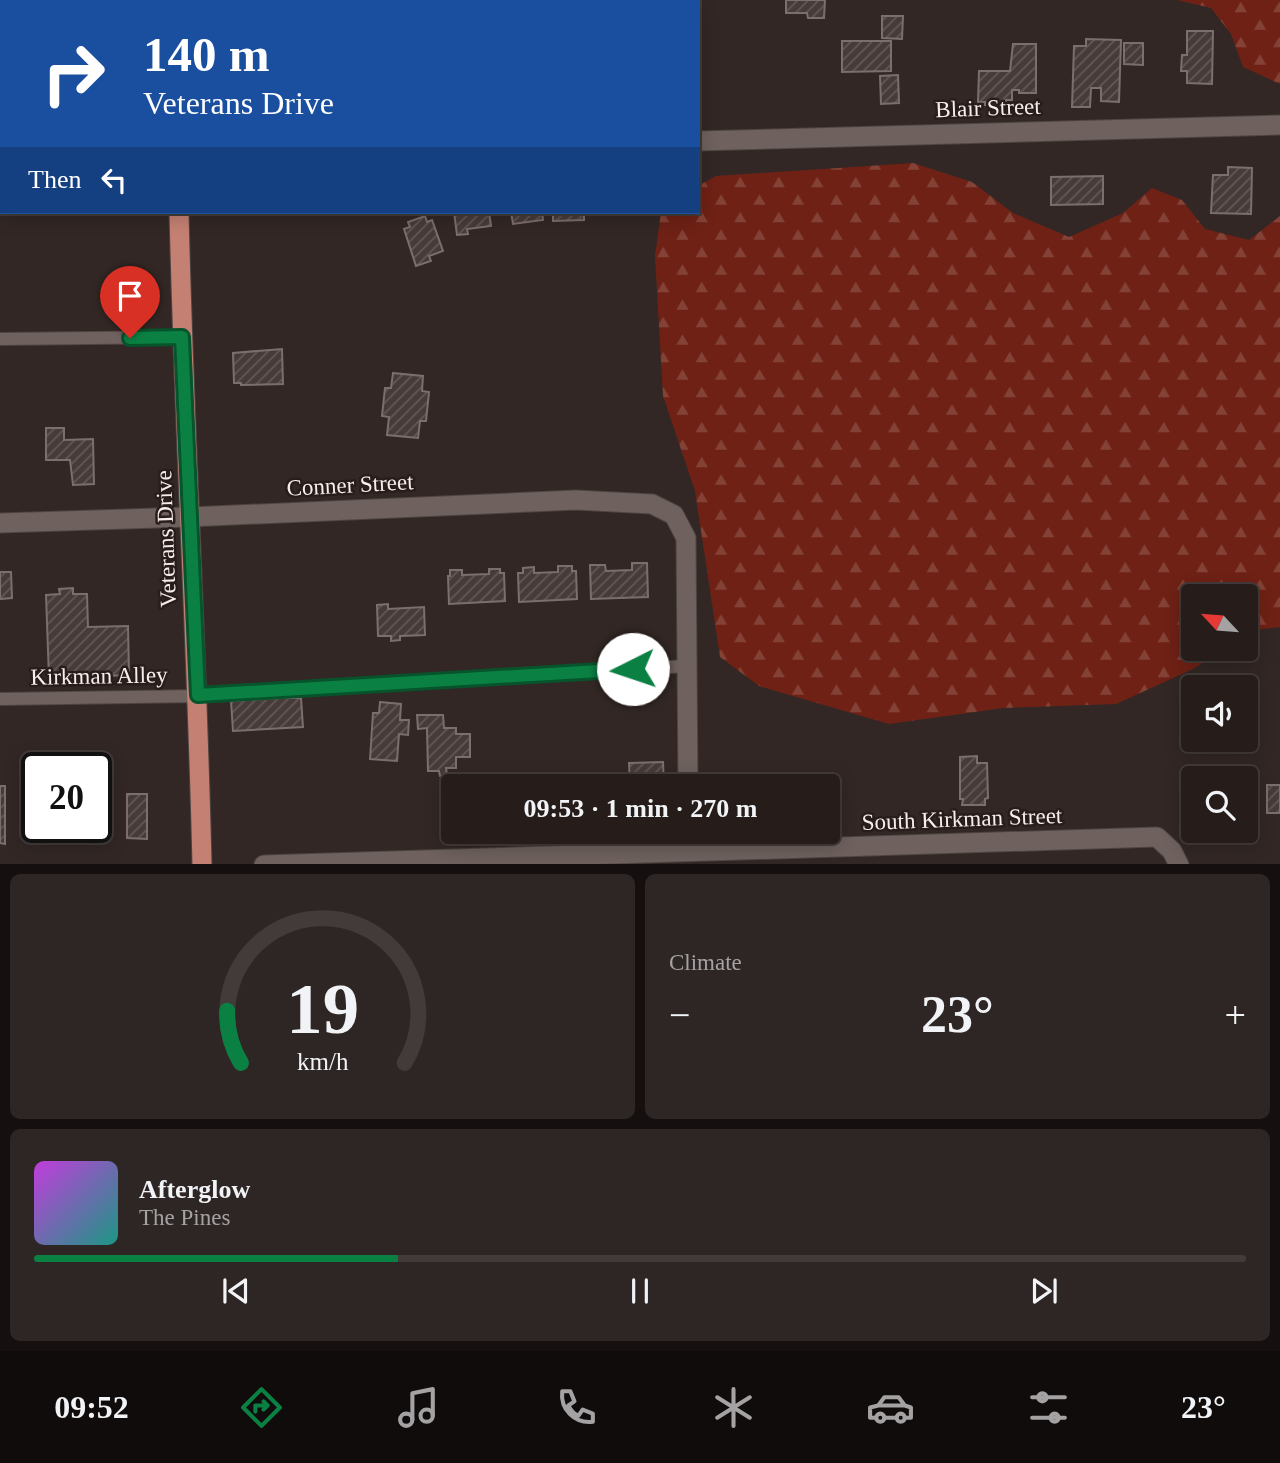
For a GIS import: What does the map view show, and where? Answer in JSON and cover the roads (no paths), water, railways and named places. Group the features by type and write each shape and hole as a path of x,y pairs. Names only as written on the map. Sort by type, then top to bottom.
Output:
{"main road":[{"name":"Veterans Drive","path":"179,214 202,864"}],"street":[{"name":"Blair Street","path":"700,141 1280,125"},
{"name":"Conner Street","path":"0,523 576,500 652,504 674,516 686,538 687,666"},
{"path":"687,666 688,774"},
{"name":"South Kirkman Street","path":"264,864 1157,837 1172,851 1179,864"},
{"path":"689,844 689,852"}],"lane":[{"path":"0,339 182,337"},
{"name":"Kirkman Alley","path":"0,699 198,695 687,666"}]}
